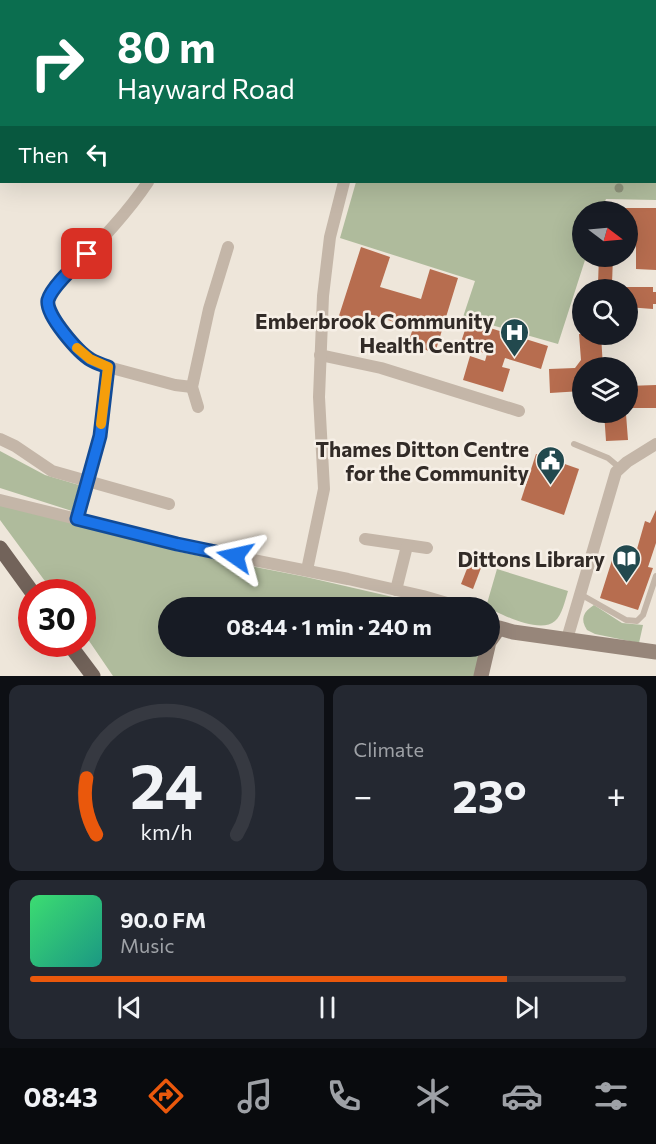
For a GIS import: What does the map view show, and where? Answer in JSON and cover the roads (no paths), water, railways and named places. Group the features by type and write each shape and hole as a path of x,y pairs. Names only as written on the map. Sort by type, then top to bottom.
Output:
{"main road":[{"path":"3,558 21,579"},
{"path":"500,627 513,632 656,652"},
{"path":"79,657 93,676"},
{"path":"481,676 485,657"}],"street":[{"path":"147,183 55,288 49,298 48,306 53,317 78,349 90,359 108,367 175,385 192,387"},
{"path":"307,570 324,489 319,397 323,296 330,237 342,183"},
{"path":"198,407 192,387 209,309 228,247"},
{"path":"320,356 381,368 519,411"},
{"path":"77,519 100,436 108,367"},
{"path":"0,439 15,446 52,471 169,504"},
{"path":"567,639 616,472 656,444"},
{"path":"0,500 194,548 307,570 422,597"},
{"path":"365,539 427,548"},
{"path":"396,590 407,546"}],"lane":[{"path":"574,444 608,459 620,468"},
{"path":"580,593 626,620 637,621 643,615 656,576"}],"place":[{"name":"Emberbrook Community Health Centre","path":"515,358"},
{"name":"Thames Ditton Centre for the Community","path":"550,486"},
{"name":"Dittons Library","path":"626,584"}]}
